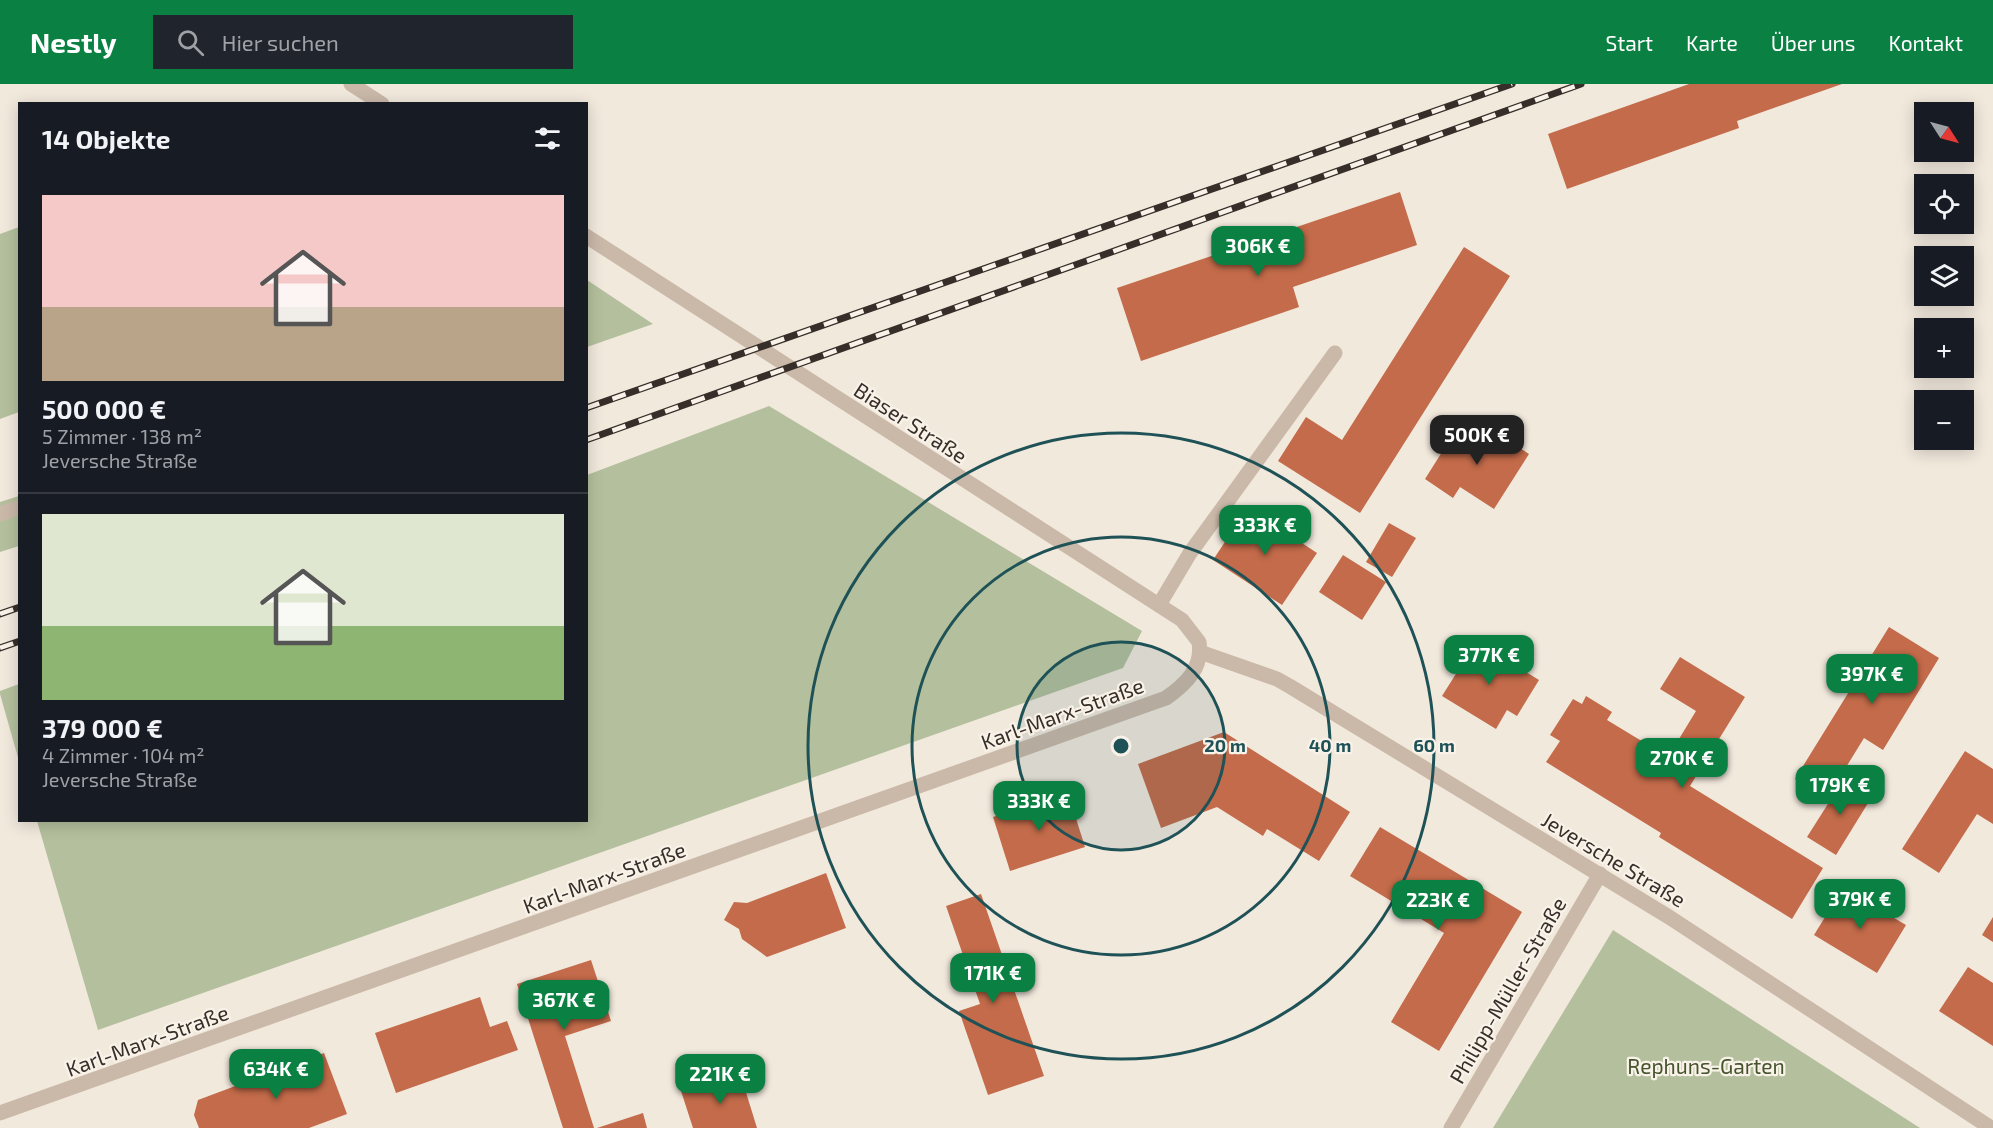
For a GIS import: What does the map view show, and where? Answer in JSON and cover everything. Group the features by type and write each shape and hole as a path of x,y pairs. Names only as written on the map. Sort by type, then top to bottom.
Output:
{"street":[{"path":"351,84 379,102"},
{"name":"Biaser Straße","path":"588,237 1182,620 1193,630 1199,642 1200,652"},
{"path":"1159,605 1197,543 1335,353"},
{"path":"0,514 18,508"},
{"name":"Jeversche Straße","path":"1200,652 1276,679 1600,874 1991,1128"},
{"name":"Karl-Marx-Straße","path":"0,1113 1166,698 1191,676 1200,652"},
{"name":"Philipp-Müller-Straße","path":"1451,1128 1600,874"}],"green space":[{"path":"18,227 18,412 0,419 0,234"},
{"path":"588,281 653,324 588,347"},
{"path":"769,406 1142,631 1123,668 98,1030 37,822 588,822 588,475"},
{"path":"18,496 18,546 0,552 0,502"},
{"path":"18,685 18,757 0,694 0,691"},
{"name":"Rephuns-Garten","path":"1613,930 1920,1128 1493,1128"}],"building":[{"path":"1689,84 1842,84 1737,121 1739,128 1567,189 1548,134"},
{"path":"1400,192 1417,245 1293,287 1299,307 1141,361 1117,288"},
{"path":"1464,247 1510,276 1360,513 1278,461 1306,417 1342,440"},
{"path":"1461,422 1490,441 1486,446 1494,451 1503,437 1529,454 1494,509 1460,487 1453,498 1425,479"},
{"path":"1248,507 1317,553 1282,605 1213,560"},
{"path":"1389,523 1416,538 1392,577 1366,562"},
{"path":"1343,555 1386,582 1362,620 1319,592"},
{"path":"1889,627 1939,658 1883,750 1864,738 1840,777 1823,767 1810,788 1795,779"},
{"path":"1468,641 1495,658 1497,654 1539,680 1517,716 1507,710 1496,729 1442,696 1459,669 1453,665"},
{"path":"1680,657 1745,697 1690,786 1823,868 1792,919 1659,837 1661,833 1546,762 1560,741 1550,735 1573,699 1582,704 1586,696 1612,712 1607,720 1668,757 1696,711 1660,689"},
{"path":"1224,732 1350,812 1319,861 1267,829 1263,836 1217,807 1161,828 1138,764"},
{"path":"1965,751 1993,769 1993,824 1977,814 1939,873 1902,849"},
{"path":"1845,777 1873,795 1836,855 1807,837"},
{"path":"1068,793 1085,847 1010,871 993,817"},
{"path":"1380,827 1522,912 1439,1051 1391,1022 1444,933 1350,876"},
{"path":"826,873 846,928 767,957 742,939 739,929 724,920 734,902 747,903"},
{"path":"1843,888 1906,925 1877,973 1814,935"},
{"path":"981,894 1044,1076 988,1095 959,1011 980,1004 946,906"},
{"path":"1993,917 1993,942 1982,935"},
{"path":"591,960 611,1021 565,1036 594,1128 563,1128 517,984"},
{"path":"1968,967 1993,983 1993,1046 1939,1011"},
{"path":"480,997 490,1027 507,1021 518,1050 396,1093 375,1033"},
{"path":"324,1053 347,1114 309,1128 199,1128 194,1115 198,1100"},
{"path":"740,1073 757,1128 693,1128 681,1091"},
{"path":"643,1113 647,1128 597,1128"}],"railway":[{"path":"588,407 1512,84"},
{"path":"588,439 1581,84"},
{"path":"0,614 18,608"},
{"path":"0,648 18,642"}]}
